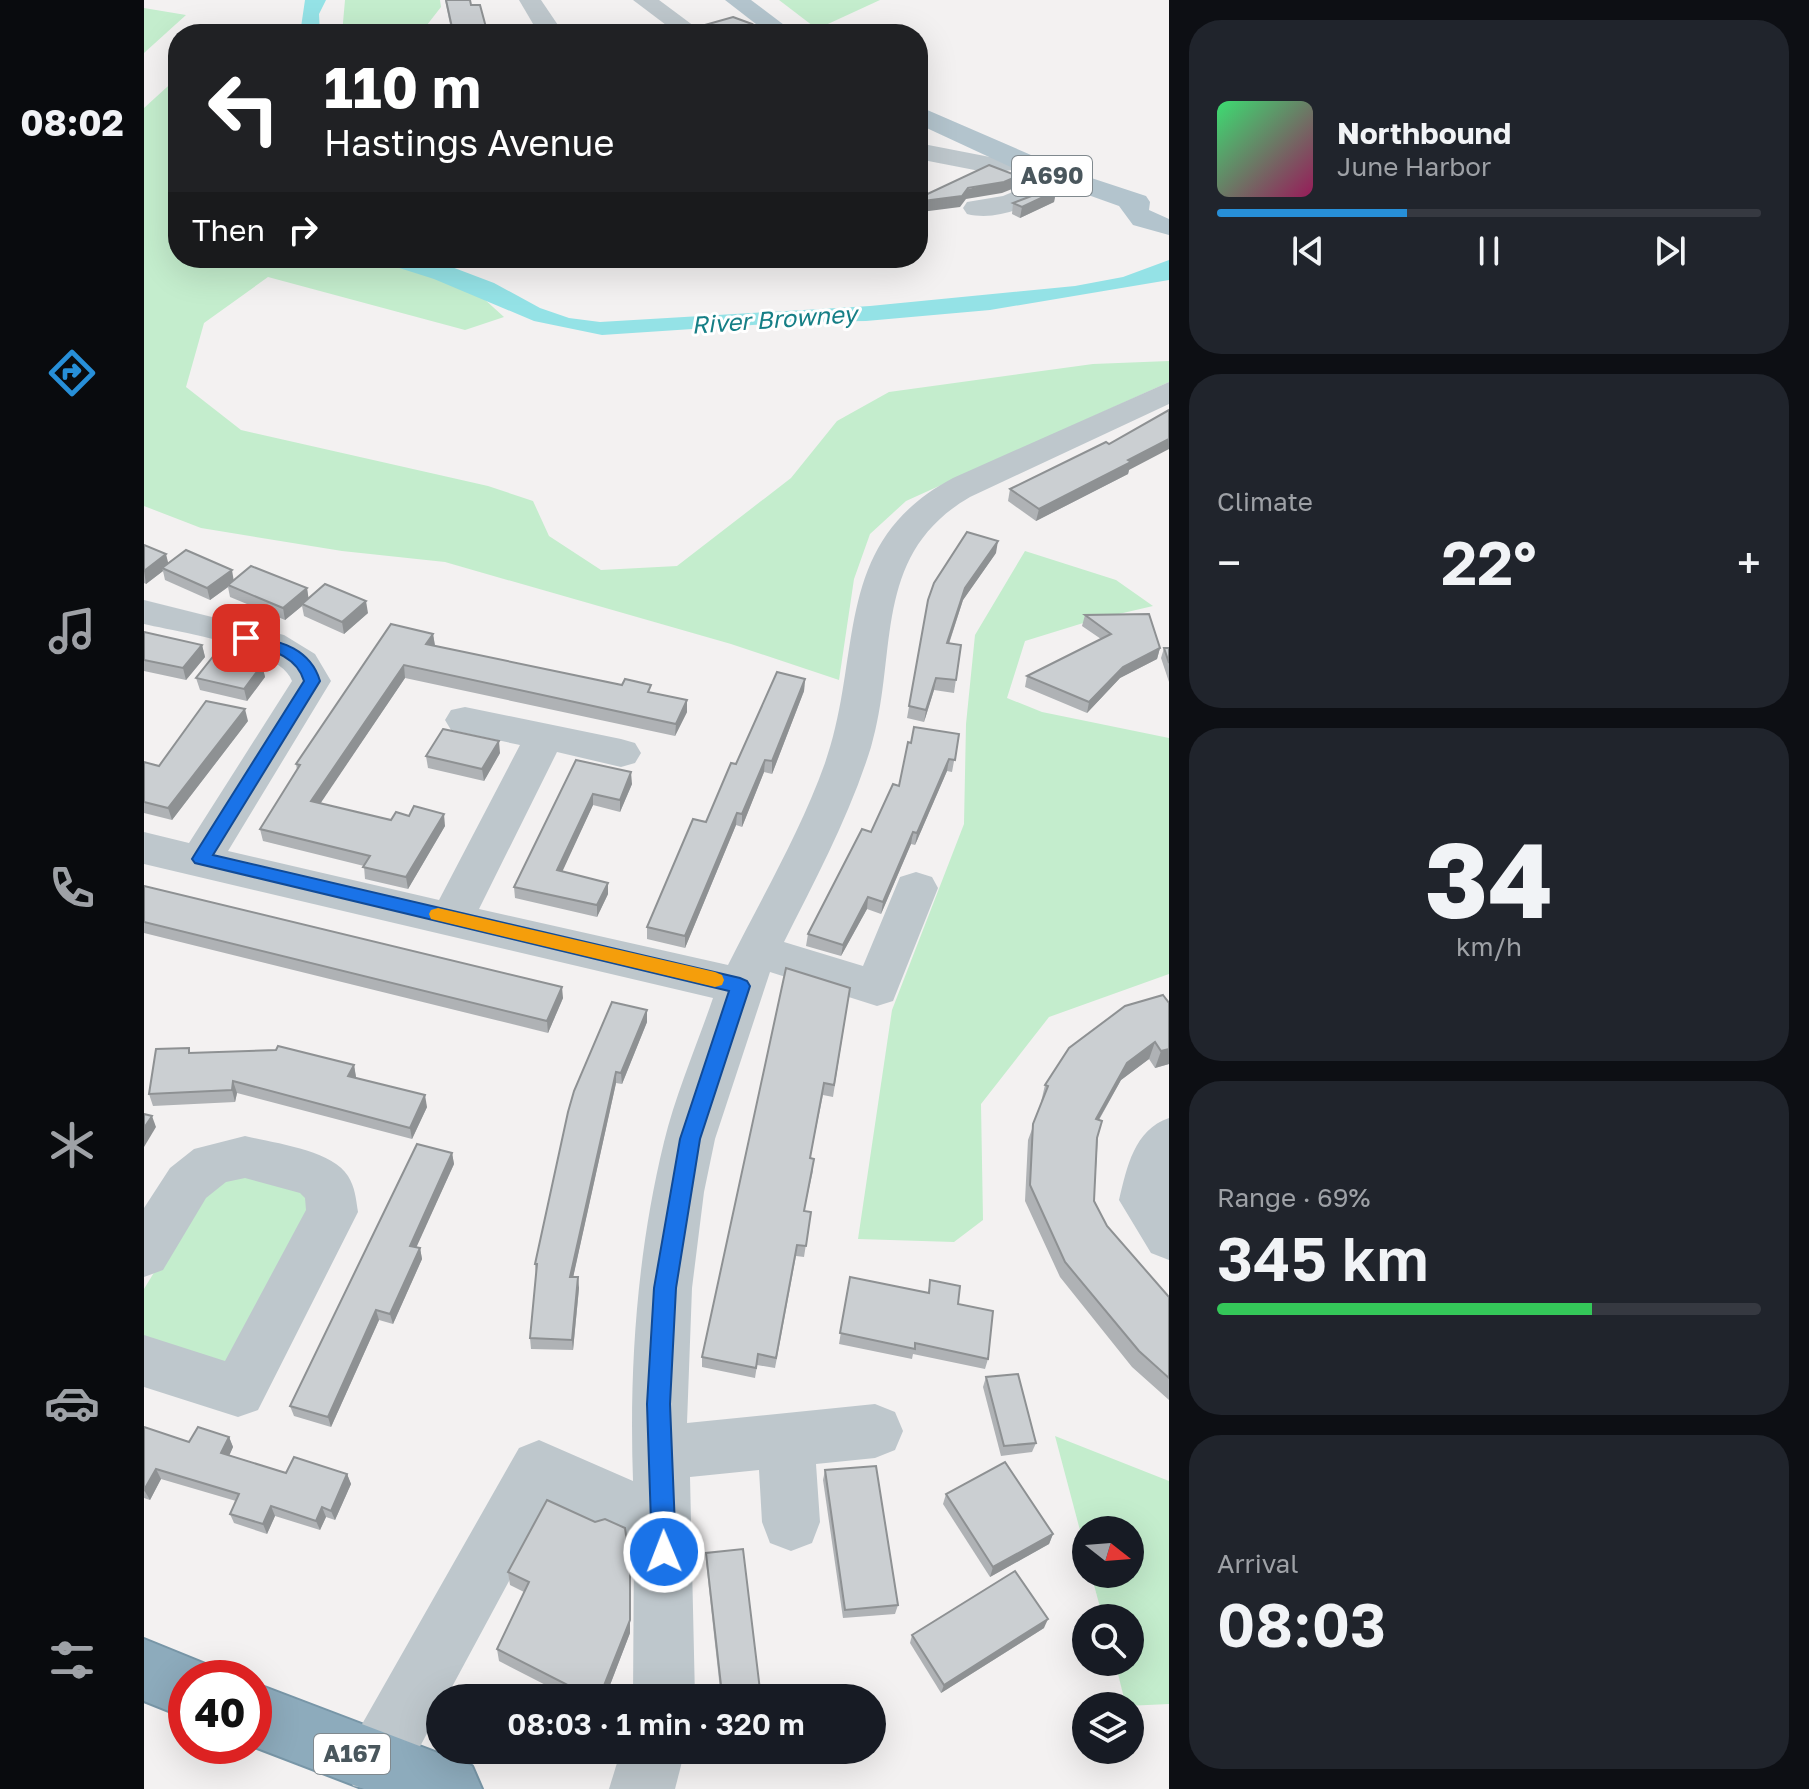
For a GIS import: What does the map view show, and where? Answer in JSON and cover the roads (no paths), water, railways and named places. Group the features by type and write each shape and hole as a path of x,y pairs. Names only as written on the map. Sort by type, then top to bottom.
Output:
{"highway":[{"path":"144,1670 168,1680"},
{"name":"A167","path":"272,1722 449,1789"}],"main road":[{"path":"736,0 770,24"},
{"name":"A690","path":"928,119 1062,179 1148,199 1133,206 1137,216 1152,224 1169,227"}],"street":[{"path":"530,0 543,24"},
{"path":"648,11 675,24"},
{"path":"928,153 990,165 1019,162"},
{"path":"928,174 950,180 966,179 980,174 990,165"},
{"path":"977,208 1010,203 1062,179"},
{"path":"664,1684 664,1525 658,1404 665,1288 679,1192 690,1139 749,968 832,801 852,743 878,587 901,539 929,509 964,486 1029,453 1169,392"},
{"path":"144,612 271,644 308,666 312,681 201,859"},
{"path":"465,720 621,753"},
{"path":"452,918 545,736"},
{"path":"144,848 452,918 877,988 916,888"},
{"path":"1169,1139 1152,1166 1145,1200 1169,1237"},
{"path":"144,1254 188,1183 212,1164 245,1157 316,1176 329,1189 332,1212 238,1391 144,1361"},
{"path":"661,1453 875,1431"},
{"path":"786,1440 791,1522"},
{"path":"376,1763 539,1468 664,1525"},
{"path":"642,1789 649,1764"}],"water":[{"path":"305,0 326,0 319,14 320,24 301,24"},
{"name":"River Browney","path":"1169,260 1169,280 990,310 866,321 796,322 602,335 534,321 434,279 399,268 454,268 494,283 540,308 569,318 600,322 870,306 1075,286 1123,277"}]}
